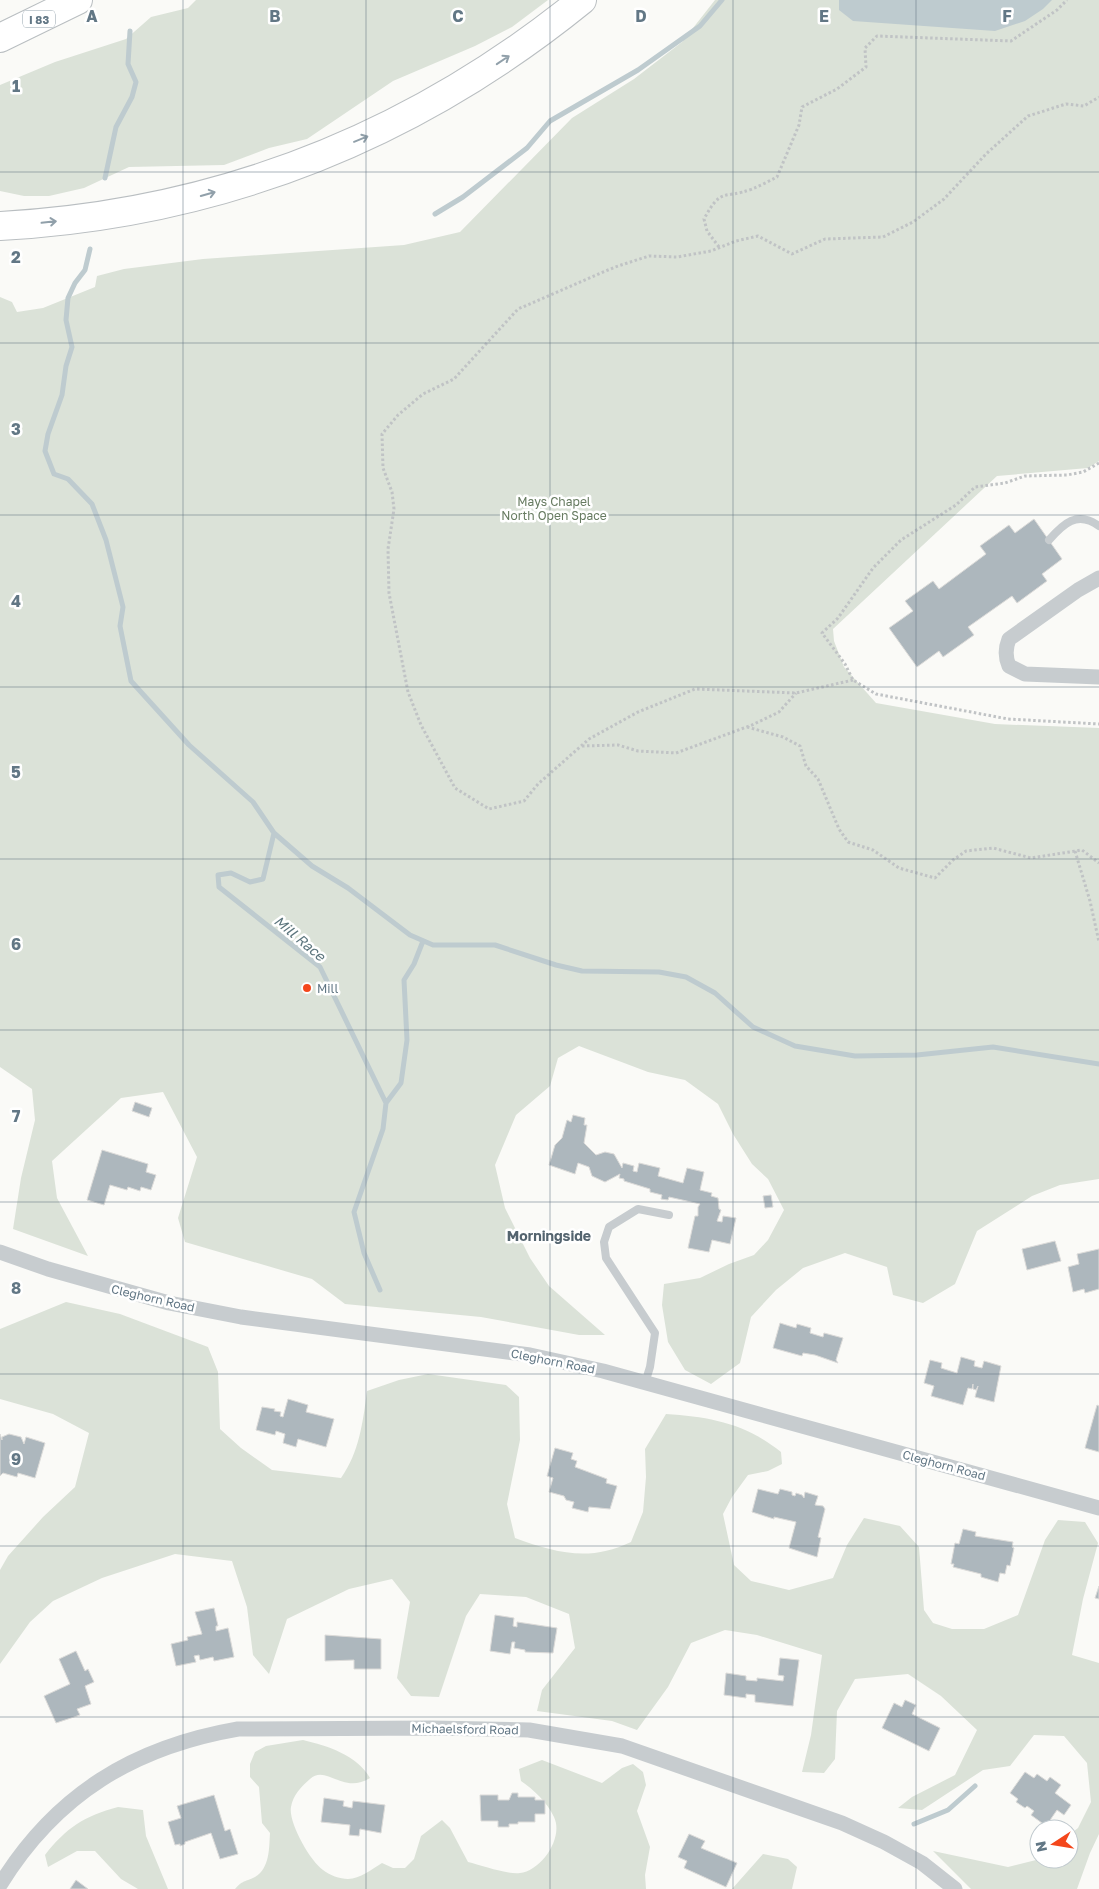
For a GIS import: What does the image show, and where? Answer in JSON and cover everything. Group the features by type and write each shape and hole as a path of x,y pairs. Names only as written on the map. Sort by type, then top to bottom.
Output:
{"highway":[{"name":"I 83","path":"0,38 78,0"},
{"path":"0,226 90,218 162,206 261,178 325,154 372,135 467,83 514,52 582,0"}],"street":[{"path":"1099,578 1078,590 1009,640 1006,647 1006,658 1009,666 1025,674 1099,677"},
{"name":"Cleghorn Road","path":"0,1252 48,1269 169,1303 241,1317 530,1355 646,1383 1099,1508"},
{"name":"Michaelsford Road","path":"0,1885 14,1862 67,1803 101,1778 137,1758 174,1744 208,1734 238,1729 432,1728 528,1730 622,1746 842,1823 884,1842 922,1863 954,1889"}],"lane":[{"path":"1049,540 1064,522 1083,520 1099,526"},
{"path":"646,1383 655,1333 606,1258 604,1242 609,1227 638,1209 670,1215"}],"path":[{"path":"719,248 707,231 704,220 712,205 723,194 751,190 777,177 799,125 802,107 837,89 866,67 865,48 877,36 1011,41 1058,10 1067,0"},
{"path":"853,680 796,692 695,689 638,712 589,739 538,784 524,801 489,810 456,788 421,725 408,692 389,593 388,549 394,509 392,492 383,468 382,434 398,415 423,394 454,379 518,309 615,267 649,256 677,257 719,248 758,236 792,254 825,239 883,237 913,222 944,199 986,154 1028,116 1066,104 1084,106 1099,97"},
{"path":"1099,463 1082,472 1067,475 1025,476 1005,483 975,487 956,505 901,540 873,568 838,618 822,633 846,664 853,680 876,694 1008,719 1099,724"},
{"path":"582,746 618,745 638,751 676,753 747,727 779,712 796,692"},
{"path":"747,727 783,737 800,746 806,766 818,779 839,829 848,842 873,850 899,868 935,878 953,860 966,851 993,848 1031,858 1082,850 1099,863"},
{"path":"1075,851 1090,900 1099,942"}],"green space":[{"path":"196,0 548,0 512,27 475,46 393,81 307,139 269,148 224,165 129,167 84,188 49,196 24,196 0,191 0,85 55,62 126,39 151,17 188,8"},
{"name":"Mays Chapel North Open Space","path":"715,0 1099,0 1099,461 1088,468 997,476 833,629 834,641 844,667 876,703 995,724 1099,728 1099,1179 1060,1185 1032,1196 977,1231 955,1284 923,1303 893,1295 887,1267 845,1253 803,1268 776,1290 751,1317 740,1363 711,1384 685,1370 668,1342 662,1305 664,1284 700,1278 729,1264 754,1255 768,1240 784,1210 768,1179 752,1164 733,1134 718,1104 685,1080 648,1072 579,1046 558,1058 550,1086 516,1115 495,1165 505,1208 530,1258 549,1286 605,1335 579,1335 481,1317 345,1304 312,1279 185,1242 178,1218 197,1157 163,1092 121,1098 52,1161 57,1198 88,1256 13,1229 21,1178 35,1120 32,1089 0,1067 0,297 12,302 17,312 43,308 95,287 97,276 124,269 203,259 404,245 460,232 572,118 634,79 682,42"},
{"path":"66,1302 120,1314 208,1347 218,1372 220,1429 241,1448 272,1470 341,1478 356,1448 362,1426 367,1391 399,1380 428,1374 506,1385 519,1397 520,1440 507,1504 515,1538 545,1548 573,1553 601,1552 631,1542 643,1512 646,1477 645,1449 666,1414 697,1417 726,1423 754,1434 781,1452 782,1464 768,1471 748,1475 732,1497 723,1514 734,1565 751,1581 789,1590 833,1578 847,1545 864,1518 900,1526 919,1547 924,1610 933,1623 952,1629 984,1629 1018,1615 1045,1540 1058,1520 1085,1522 1098,1543 1083,1599 1072,1655 1099,1663 1099,1834 1077,1889 971,1889 933,1851 1008,1867 1029,1862 1029,1869 1079,1869 1079,1826 1091,1802 1087,1763 1064,1736 1034,1735 1010,1766 983,1770 922,1810 898,1808 912,1797 955,1775 977,1730 941,1696 908,1674 855,1679 837,1711 835,1759 824,1773 802,1772 811,1735 822,1655 757,1635 725,1630 691,1643 668,1687 637,1730 612,1721 537,1711 542,1690 575,1648 569,1614 526,1597 480,1594 466,1616 439,1697 411,1696 397,1678 410,1602 392,1579 349,1589 287,1619 269,1674 253,1655 247,1607 232,1561 175,1554 102,1578 53,1601 30,1622 0,1664 0,1570 8,1556 43,1517 75,1487 89,1433 53,1414 0,1399 0,1329"},
{"path":"303,1740 322,1745 350,1757 358,1763 370,1778 351,1783 316,1775 304,1785 294,1799 291,1814 296,1831 312,1858 325,1872 331,1875 352,1879 382,1863 393,1868 405,1868 414,1859 421,1836 442,1820 450,1828 468,1862 509,1873 528,1871 543,1860 549,1852 556,1834 556,1825 554,1817 544,1801 521,1781 519,1769 542,1760 602,1783 622,1768 633,1764 643,1772 646,1785 637,1811 650,1847 645,1875 646,1889 235,1889 243,1882 260,1873 264,1868 269,1851 270,1833 262,1823 259,1787 250,1777 250,1764 255,1752 266,1746"},
{"path":"118,1807 143,1810 146,1836 168,1889 138,1889 121,1879 95,1851 77,1851 48,1867 45,1855 68,1830 95,1814"},
{"path":"763,1854 788,1859 797,1867 792,1889 732,1889"}],"shaded area":[{"path":"839,0 1052,0 1043,9 1025,21 995,31 853,21 839,10"}],"building":[{"path":"1034,519 1062,559 1042,574 1047,581 1017,603 1012,596 968,627 974,635 943,657 939,651 917,667 889,628 913,611 905,601 933,581 939,589 986,554 980,546 1009,525 1015,533"},
{"path":"135,1102 152,1108 149,1117 132,1111"},
{"path":"573,1115 585,1118 584,1125 587,1125 584,1143 596,1155 605,1152 614,1154 622,1168 623,1163 634,1166 633,1171 637,1172 639,1163 660,1168 658,1176 683,1183 687,1168 704,1172 700,1190 712,1193 711,1196 718,1198 719,1209 721,1210 717,1221 722,1222 723,1216 736,1218 730,1244 712,1240 709,1252 688,1248 695,1216 698,1216 700,1204 669,1197 668,1200 661,1199 662,1195 650,1192 650,1189 619,1178 620,1174 605,1182 592,1176 589,1167 578,1163 575,1174 549,1165 555,1145 562,1138 567,1120 571,1122"},
{"path":"102,1150 148,1164 146,1172 156,1175 151,1190 141,1187 140,1191 128,1187 127,1190 110,1185 104,1205 87,1200"},
{"path":"771,1195 773,1207 765,1208 763,1196"},
{"path":"1055,1241 1061,1261 1027,1270 1022,1249"},
{"path":"1099,1249 1099,1289 1085,1293 1084,1289 1073,1292 1068,1267 1079,1264 1077,1254"},
{"path":"780,1323 796,1328 797,1324 811,1328 810,1333 823,1337 824,1333 843,1338 836,1360 838,1363 815,1355 803,1353 802,1356 773,1348"},
{"path":"961,1357 975,1361 974,1366 982,1368 984,1361 1001,1366 994,1402 975,1397 978,1386 976,1390 973,1389 973,1384 972,1389 968,1388 963,1405 931,1396 934,1386 924,1383 930,1360 942,1363 941,1368 957,1373"},
{"path":"288,1399 308,1405 306,1412 334,1419 326,1447 298,1439 296,1447 283,1443 285,1434 276,1431 275,1435 256,1430 262,1407 275,1409 274,1411 281,1412 280,1416 283,1417"},
{"path":"1097,1405 1099,1406 1099,1452 1085,1448"},
{"path":"0,1434 2,1440 2,1437 9,1434 21,1437 24,1444 26,1437 45,1443 35,1478 18,1473 17,1477 3,1473 0,1476"},
{"path":"555,1448 573,1453 571,1459 577,1461 575,1467 607,1479 606,1483 617,1486 610,1509 589,1507 588,1512 572,1508 574,1502 566,1500 564,1496 549,1492 553,1478 547,1476"},
{"path":"758,1489 778,1494 780,1489 792,1492 792,1495 795,1496 796,1493 802,1495 804,1498 805,1492 818,1496 815,1505 823,1506 825,1509 818,1537 821,1538 817,1557 789,1548 796,1522 774,1517 774,1519 752,1512"},
{"path":"963,1529 976,1532 975,1536 1013,1542 1012,1547 1014,1548 1010,1566 1007,1565 1005,1574 1000,1573 998,1582 981,1577 981,1574 953,1567 954,1564 951,1564 955,1543 959,1544"},
{"path":"1099,1586 1099,1599 1095,1598"},
{"path":"214,1608 218,1626 216,1626 216,1631 228,1628 234,1657 214,1661 213,1657 200,1660 199,1655 194,1656 196,1662 176,1666 171,1644 188,1640 187,1637 202,1634 195,1612"},
{"path":"495,1615 514,1618 513,1626 517,1627 517,1622 557,1628 553,1653 525,1652 525,1650 514,1648 515,1642 512,1642 510,1654 490,1651"},
{"path":"325,1635 381,1639 381,1669 354,1669 354,1660 325,1661"},
{"path":"76,1651 85,1671 88,1669 94,1682 85,1686 91,1704 77,1709 80,1715 56,1723 44,1696 70,1684 59,1659"},
{"path":"780,1658 799,1660 793,1706 755,1702 755,1695 746,1694 746,1698 724,1695 726,1673 746,1676 746,1680 757,1681 757,1678 783,1681 784,1676 778,1675"},
{"path":"905,1700 916,1705 912,1714 940,1728 929,1751 882,1728 894,1703 902,1707"},
{"path":"1025,1772 1034,1778 1037,1774 1047,1781 1050,1777 1061,1785 1055,1793 1071,1805 1064,1815 1057,1810 1051,1819 1036,1819 1031,1815 1034,1811 1016,1802 1018,1799 1010,1793"},
{"path":"512,1793 518,1793 518,1797 535,1797 535,1800 545,1800 545,1814 535,1814 535,1822 518,1822 518,1824 509,1824 509,1827 498,1827 498,1821 481,1821 480,1795 498,1795 498,1800 509,1800"},
{"path":"214,1795 225,1831 230,1829 238,1854 220,1859 211,1833 185,1842 185,1844 180,1846 180,1844 175,1845 168,1822 181,1818 177,1806"},
{"path":"324,1798 344,1801 343,1806 352,1808 353,1801 385,1805 381,1833 360,1829 359,1836 349,1835 350,1825 321,1822"},
{"path":"689,1834 705,1841 701,1848 737,1863 726,1887 684,1868 687,1861 678,1857"},
{"path":"76,1880 88,1889 70,1889"}],"waterway":[{"path":"435,214 463,197 527,148 550,121 638,70 700,26 722,0"},
{"path":"105,178 116,127 132,97 136,82 128,64 130,31"},
{"path":"90,249 85,270 75,283 68,298 66,320 72,347 66,366 62,395 48,434 45,451 54,474 68,479 92,504 106,540 123,607 120,626 131,681 189,745 253,802 274,833 312,866 348,888 410,935 433,945 495,945 556,965 582,971 659,972 686,977 715,993 753,1027 795,1046 855,1056 917,1055 993,1047 1099,1064"},
{"name":"Mill Race","path":"274,833 263,879 250,882 231,873 218,875 219,887 320,967 386,1103"},
{"path":"380,1290 364,1253 354,1212 383,1129 386,1103 401,1083 407,1040 404,980 414,964 423,941"},
{"path":"914,1824 948,1810 975,1786"}],"place":[{"name":"Mill","path":"307,988"}],"district":[{"name":"Morningside","path":"549,1235"}]}
